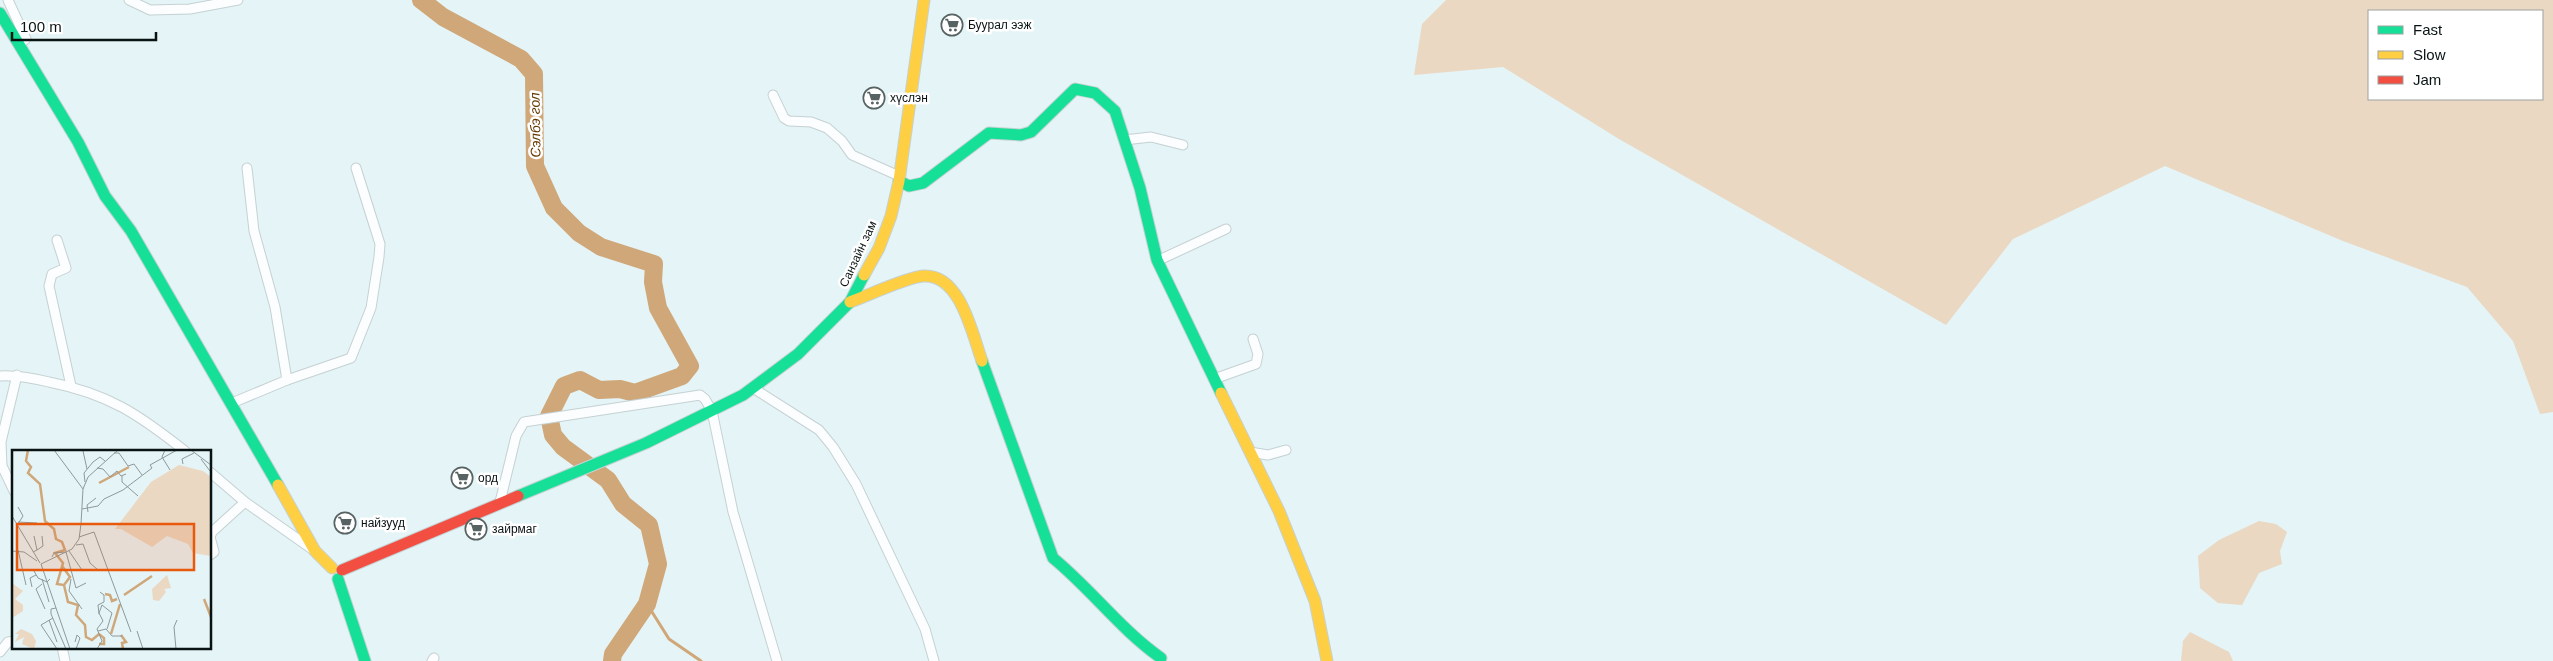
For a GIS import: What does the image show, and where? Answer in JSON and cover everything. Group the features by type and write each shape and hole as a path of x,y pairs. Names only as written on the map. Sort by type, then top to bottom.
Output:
{"main road":[{"name":"Санзайн зам","path":"500,502 646,443 712,411 753,388 798,354 850,302 879,248 891,216 899,179 924,0"},
{"path":"0,13 78,142 105,196 131,231 232,403 315,551 337,572 364,661"},
{"path":"899,179 909,186 923,183 989,133 1021,135 1031,132 1075,89 1083,89 1095,94 1115,111 1140,188 1157,261 1279,511 1315,601 1328,661"},
{"path":"850,302 921,276 932,276 952,286 967,318 1053,558 1080,580 1144,646 1161,658"},
{"path":"337,572 500,502"}],"street":[{"path":"8,0 26,39 19,44"},
{"path":"129,0 150,10 190,8 238,0"},
{"path":"774,95 784,118 788,121 812,122 827,128 842,141 852,155 899,179"},
{"path":"1124,140 1151,137 1183,145"},
{"path":"247,168 254,231 275,307 287,380"},
{"path":"232,403 287,380 351,358 371,308 380,244 356,168"},
{"path":"1157,261 1226,229"},
{"path":"57,240 66,268 52,274 50,286 71,386"},
{"path":"1214,379 1256,364 1258,354 1253,339"},
{"path":"12,487 2,466 1,442 17,375"},
{"path":"0,376 17,375 71,386 101,396 144,418 184,450"},
{"path":"753,388 819,430 833,447 856,484 921,621 934,661"},
{"path":"500,502 516,436 524,422 700,395 705,399 712,411 733,512 777,661"},
{"path":"1250,452 1268,455 1286,450"},
{"path":"211,473 245,502 315,551"},
{"path":"211,534 245,502"},
{"path":"211,541 214,552 211,554"},
{"path":"0,652 8,642 12,641"},
{"path":"62,648 65,661"}],"shaded area":[{"path":"1446,0 2553,0 2553,412 2540,414 2513,341 2467,287 2343,241 2165,166 2013,239 1946,325 1619,139 1503,67 1414,75 1422,24"},
{"path":"2259,521 2276,524 2287,532 2280,551 2282,564 2259,573 2242,605 2218,603 2200,588 2198,556 2219,540"},
{"path":"2190,632 2229,652 2233,661 2181,661 2183,641"}],"waterway":[{"name":"Сэлбэ гол","path":"421,0 443,17 521,59 534,74 535,166 554,208 579,233 601,247 654,264 653,282 658,308 690,366 682,376 635,393 620,389 599,390 580,380 564,386 549,416 553,435 563,447 608,480 623,504 649,525 658,564 647,604 613,654 612,661"},
{"path":"647,604 669,639 701,661"}],"traffic: fast":[{"path":"0,13 78,142 105,196 131,231 278,485"},
{"path":"899,181 909,186 923,183 989,133 1021,135 1031,132 1075,89 1095,93 1115,111 1140,188 1157,260 1221,393"},
{"path":"518,496 646,443 743,395 798,354 850,302 864,275"},
{"path":"982,361 1053,558 1133,635 1161,658"},
{"path":"338,579 365,661"}],"traffic: slow":[{"path":"864,275 879,248 891,216 899,181 924,0"},
{"path":"850,302 916,277 936,278 946,284 963,307 982,361"},
{"path":"1221,393 1279,511 1315,601 1327,661"},
{"path":"278,485 315,551 332,568"}],"traffic: jam":[{"path":"342,570 518,496"}],"place":[{"name":"Буурал ээж","path":"952,25"},
{"name":"хүслэн","path":"874,98"},
{"name":"орд","path":"462,478"},
{"name":"найзууд","path":"345,523"},
{"name":"зайрмаг","path":"476,529"}]}
